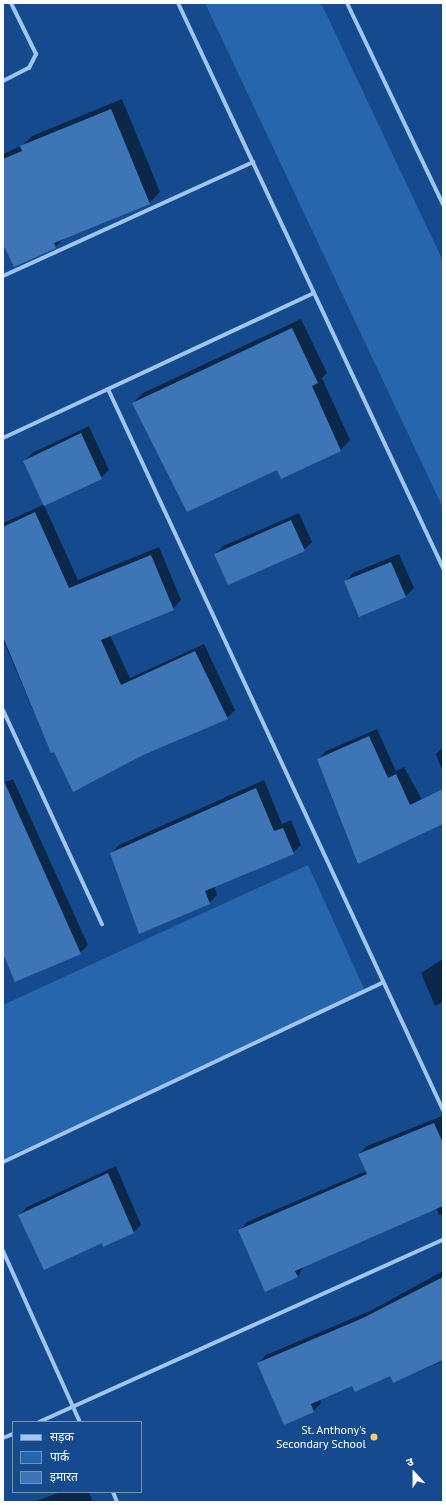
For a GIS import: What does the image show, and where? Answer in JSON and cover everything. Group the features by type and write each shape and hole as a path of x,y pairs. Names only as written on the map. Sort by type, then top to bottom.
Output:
{"street":[{"path":"3,81 29,68 36,54 11,3"},
{"path":"178,3 443,568"},
{"path":"347,3 443,204"},
{"path":"3,276 253,162"},
{"path":"3,438 314,293"},
{"path":"108,389 382,983 443,1110"},
{"path":"3,710 102,924"},
{"path":"3,1162 382,983"},
{"path":"41,1421 443,1240"},
{"path":"3,1251 80,1421"},
{"path":"114,1493 118,1502"}],"green space":[{"path":"205,3 321,3 443,261 443,508"},
{"path":"308,865 366,993 3,1159 3,1005"}],"building":[{"path":"111,109 150,204 54,243 56,248 14,267 3,244 3,159 22,151 20,146"},
{"path":"292,328 318,383 312,386 341,451 281,479 277,470 187,512 132,403"},
{"path":"81,433 102,479 44,506 23,461"},
{"path":"35,512 69,588 151,555 174,610 101,640 121,685 195,651 228,719 143,755 73,792 54,752 51,753 3,637 3,527"},
{"path":"291,520 305,551 228,585 214,554"},
{"path":"391,562 406,597 359,617 344,581"},
{"path":"369,736 388,778 396,774 410,805 443,789 443,824 358,864 317,759"},
{"path":"3,779 81,954 15,982 3,954"},
{"path":"256,788 274,831 283,828 294,854 205,891 210,904 139,934 110,853"},
{"path":"434,1123 443,1143 443,1206 295,1271 298,1277 265,1292 238,1230 367,1174 358,1154"},
{"path":"108,1173 134,1233 103,1247 102,1243 44,1270 18,1215"},
{"path":"443,1277 443,1360 393,1383 390,1376 355,1392 352,1386 311,1404 314,1412 284,1425 257,1363 363,1318"}],"place":[{"name":"St. Anthony's Secondary School","path":"374,1437"}]}
